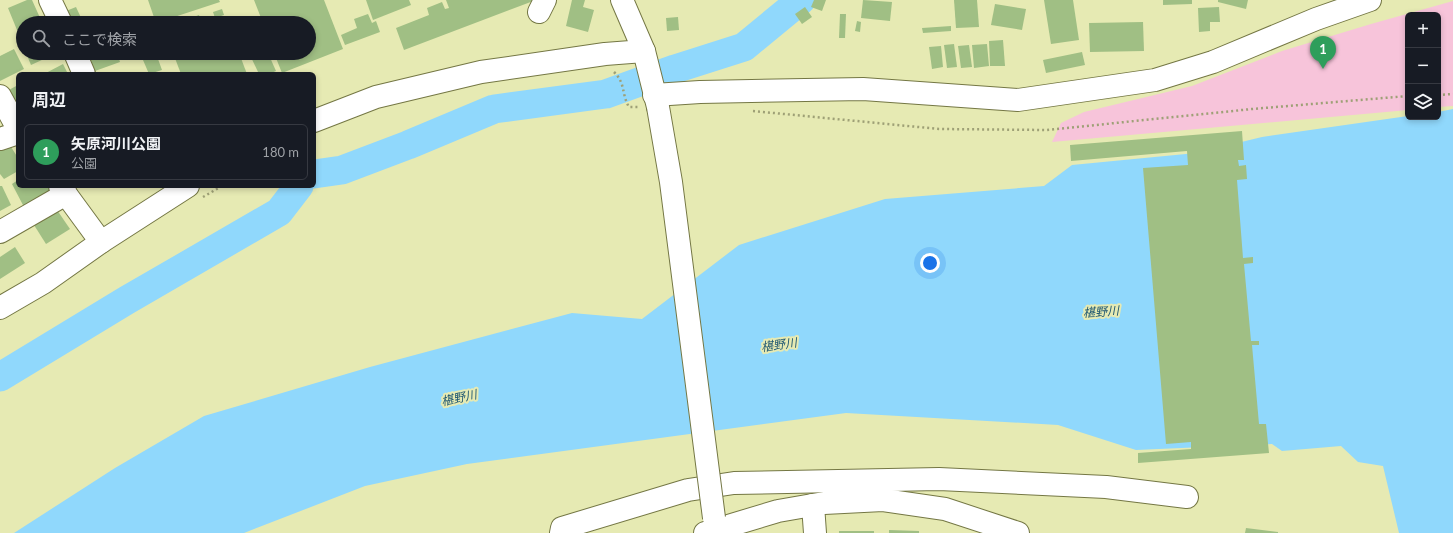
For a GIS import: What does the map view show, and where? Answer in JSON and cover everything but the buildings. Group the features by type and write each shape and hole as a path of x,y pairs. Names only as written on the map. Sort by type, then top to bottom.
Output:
{"street":[{"path":"50,0 58,16"},
{"path":"622,0 644,51 656,101 672,190 713,529 778,511 812,505 883,500 945,510 1018,533"},
{"path":"656,101 700,92 863,89 1018,100 1155,80 1213,62 1341,3 1370,0"},
{"path":"316,121 376,97 481,72 605,54 644,51"},
{"path":"78,60 83,72"},
{"path":"0,96 16,125"},
{"path":"0,139 16,134"},
{"path":"0,308 43,283 101,242 185,188"},
{"path":"0,232 63,190 101,242"},
{"path":"561,533 562,528 688,490 734,483 939,478 1106,487 1187,497"},
{"path":"812,505 815,533"}],"path":[{"path":"621,80 625,101"},
{"path":"1441,95 1453,94"}],"shaded area":[{"path":"1453,1 1453,106 1441,107 1441,12 1414,12"},
{"path":"1405,14 1405,110 1052,142 1061,123 1084,112 1192,86 1282,51"}],"water":[{"name":"椹野川","path":"1453,109 1453,533 1399,533 1383,466 1358,462 1341,446 1282,451 1272,444 1136,450 1058,425 846,413 467,464 365,486 244,533 14,533 115,468 204,416 370,367 572,313 642,319 739,245 885,199 1044,186 1072,165 1196,153 1262,137 1405,116 1405,120 1441,120 1441,111"}],"waterway":[{"path":"316,174 342,170 408,145 494,109 606,94 675,69 744,47 801,0"},
{"path":"0,377 127,300 279,212 297,188"}],"place":[{"name":"矢原河川公園","path":"1323,69"}]}
